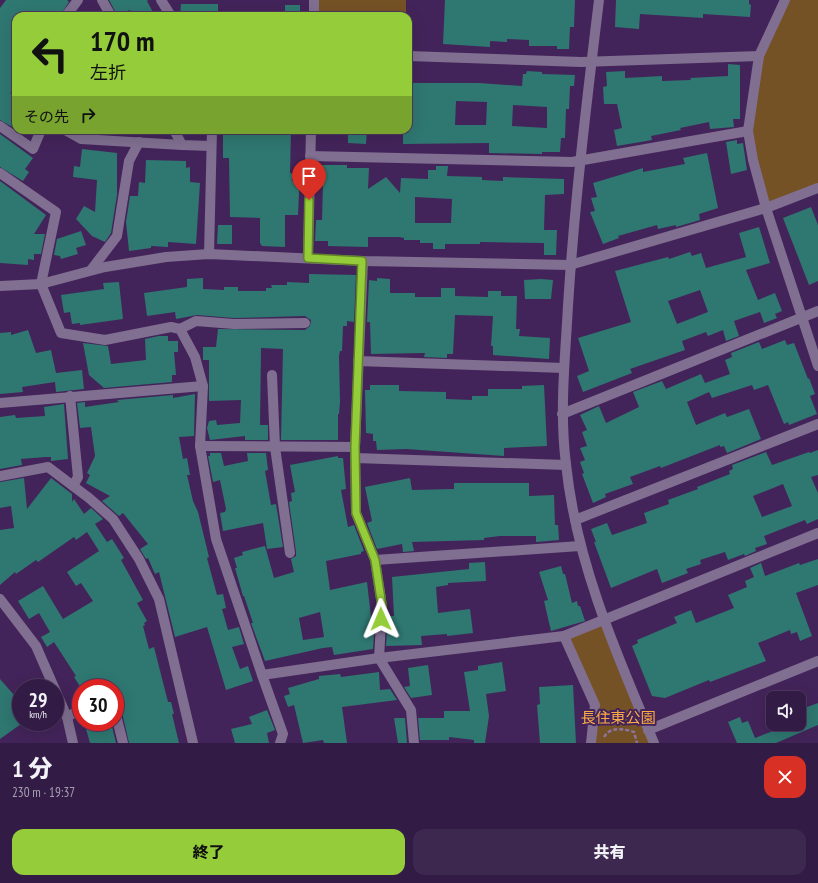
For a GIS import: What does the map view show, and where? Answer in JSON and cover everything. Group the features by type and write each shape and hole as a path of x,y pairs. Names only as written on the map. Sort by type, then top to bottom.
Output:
{"street":[{"path":"69,12 78,0"},
{"path":"102,0 109,12"},
{"path":"161,0 168,12"},
{"path":"314,0 314,12"},
{"path":"599,0 570,265 562,414 566,464 580,546 604,620 654,743"},
{"path":"785,0 759,56 748,131 753,160 766,208 818,366"},
{"path":"412,56 592,61 759,56"},
{"path":"0,126 33,149 39,134"},
{"path":"310,156 581,161 748,131"},
{"path":"72,134 81,139 211,146"},
{"path":"176,134 182,145"},
{"path":"209,254 212,134"},
{"path":"308,258 311,134"},
{"path":"91,270 117,236 129,160 138,142"},
{"path":"0,173 56,212 41,284 61,333 105,340 171,327 180,329 196,321 234,324 305,324"},
{"path":"0,286 41,284 91,270 166,257 209,254 362,261 570,265 766,208 818,188"},
{"path":"362,261 355,447 356,513 375,560 382,606 379,658 411,710 414,743"},
{"path":"562,414 818,311"},
{"path":"180,329 195,357 203,386 200,446 216,539 282,739 291,743"},
{"path":"358,361 564,368"},
{"path":"272,375 275,447 290,552"},
{"path":"0,402 203,386"},
{"path":"70,396 78,477 73,486"},
{"path":"575,520 818,424"},
{"path":"200,446 355,447"},
{"path":"355,458 566,464"},
{"path":"0,476 48,467 113,519 139,559 158,599 193,743"},
{"path":"262,675 379,658 564,636 818,533"},
{"path":"375,560 580,546"},
{"path":"0,599 36,646 67,717 73,743"},
{"path":"564,636 595,705 591,743"},
{"path":"648,730 818,661"},
{"path":"67,717 72,714"},
{"path":"120,731 123,743"}],"path":[{"path":"603,741 606,734 615,730 625,730 634,732 637,743"}],"green space":[{"path":"314,0 406,0 406,12 314,12"},
{"path":"785,0 818,0 818,188 766,208 748,131 759,56"},
{"name":"長住東公園","path":"604,620 654,743 591,743 595,705 564,636"}],"building":[{"path":"6,0 67,0 69,2 63,12 12,12 12,90 10,93 12,94 12,127 0,120 0,8"},
{"path":"109,0 148,0 147,1 153,12 131,12 130,10 125,12 115,12"},
{"path":"445,0 575,0 574,27 570,27 569,49 557,49 557,46 529,46 529,40 507,39 507,42 490,41 490,47 443,44"},
{"path":"616,0 749,0 749,4 751,5 750,17 703,14 703,18 640,14 639,29 615,27"},
{"path":"181,4 218,4 218,12 180,12"},
{"path":"285,5 300,5 300,12 285,12"},
{"path":"728,64 740,65 740,119 733,119 734,127 710,129 709,122 680,128 681,130 651,136 652,140 617,146 614,130 622,128 617,104 604,104 603,87 607,86 606,72 625,71 625,78 662,76 662,81 691,80 690,78 728,76"},
{"path":"527,71 542,72 542,74 575,75 574,86 570,86 569,109 566,109 565,138 561,138 560,152 542,152 542,154 489,153 489,143 403,144 403,134 412,134 412,83 479,83 522,86 523,74 526,74","holes":["456,101 487,102 486,125 455,125","513,105 547,107 547,128 512,126"]},
{"path":"0,134 33,158 25,169 29,172 23,181 0,167"},
{"path":"223,134 291,134 290,173 293,174 292,181 300,181 298,215 285,215 285,247 262,246 260,243 260,218 230,217 229,158 223,158"},
{"path":"348,134 367,134 366,144 348,143"},
{"path":"737,140 737,144 743,143 747,170 731,174 726,142"},
{"path":"82,149 117,153 117,195 111,233 105,242 92,236 76,219 84,206 95,212 97,180 73,177 74,166 80,167"},
{"path":"707,153 718,208 699,214 700,220 676,227 676,225 658,229 657,225 618,236 619,238 603,244 590,212 595,211 591,198 597,197 593,183 643,168 643,172 685,164 683,158"},
{"path":"146,160 186,161 186,168 190,167 190,182 200,183 196,244 168,242 168,247 151,246 151,248 129,251 126,222 130,196 138,196 139,182 145,183"},
{"path":"319,165 347,165 347,168 369,168 368,189 386,177 400,193 401,178 428,179 428,170 436,170 436,166 448,166 447,176 482,177 482,180 503,181 503,177 564,179 564,194 545,195 544,230 557,230 556,255 544,255 544,243 480,242 480,244 445,244 445,249 433,249 433,243 420,243 420,240 404,240 404,238 399,237 368,237 368,247 328,246 328,241 315,241 316,220 322,220 323,184 319,184","holes":["415,197 452,199 451,223 415,223"]},
{"path":"0,181 46,215 34,234 45,234 41,254 34,254 34,260 28,259 28,265 0,263"},
{"path":"811,207 818,225 818,281 809,285 783,218"},
{"path":"218,225 232,225 232,244 217,244"},
{"path":"759,227 770,263 746,270 758,300 775,293 782,311 775,314 777,318 764,323 760,312 734,321 739,336 726,341 723,330 708,336 706,332 682,341 685,350 630,369 632,373 583,392 577,376 589,371 578,338 631,322 615,271 668,257 669,259 690,252 692,256 701,253 706,268 746,257 739,233","holes":["700,290 708,312 677,324 668,301"]},
{"path":"81,231 86,245 76,248 78,254 61,259 60,256 54,255 57,239"},
{"path":"309,274 356,275 354,322 347,321 347,326 343,326 342,351 340,351 339,356 340,402 338,414 338,440 281,440 283,349 261,348 260,425 268,425 268,440 245,440 245,436 210,440 207,428 209,421 216,420 217,425 240,423 241,400 209,401 209,360 203,360 203,347 216,347 218,329 305,330 310,326 311,320 305,316 234,318 197,315 176,319 175,312 147,316 144,293 187,287 187,279 203,278 203,289 224,290 224,287 238,287 238,291 266,291 266,288 272,288 271,285 287,285 287,282 309,283"},
{"path":"377,278 390,279 390,293 415,293 415,297 441,297 441,288 455,288 455,296 488,297 488,291 501,291 501,296 517,296 516,329 520,329 519,336 550,338 549,359 493,355 493,346 491,346 493,316 455,315 453,354 447,354 447,358 424,357 425,353 371,354 370,322 367,322 369,280 377,281"},
{"path":"524,280 553,280 551,299 525,299"},
{"path":"119,282 123,319 80,325 80,323 72,324 70,312 64,313 61,295 104,289 103,283"},
{"path":"28,330 36,353 51,350 56,373 82,370 84,389 56,392 55,382 22,387 23,392 0,394 0,333 11,332 11,335"},
{"path":"168,336 168,341 178,341 178,352 174,352 176,375 172,375 172,382 104,388 89,375 83,343 108,346 111,364 146,360 145,339"},
{"path":"785,340 787,345 794,343 815,394 810,396 817,414 789,425 788,422 784,424 768,385 754,390 752,385 712,398 709,392 687,402 696,425 725,413 727,417 749,409 761,439 727,453 724,446 720,447 720,445 661,468 660,466 630,477 633,484 605,494 606,497 593,503 582,474 584,473 580,462 585,460 580,448 587,446 582,432 587,430 580,415 599,406 606,423 639,407 633,392 662,381 666,389 701,374 705,383 730,374 725,360 732,357 731,353 759,342 762,349"},
{"path":"370,385 399,385 399,391 446,392 446,399 472,400 472,396 488,396 488,389 522,389 522,386 544,385 547,446 504,448 504,456 406,449 377,450 376,441 373,441 373,434 366,433 365,390 370,390"},
{"path":"195,394 194,436 179,437 183,459 187,458 190,475 187,475 193,501 198,512 209,557 207,558 217,595 223,594 226,608 222,609 228,630 239,627 244,644 232,647 240,669 248,666 253,681 226,690 207,627 175,637 159,572 155,574 148,558 146,559 140,549 148,544 123,513 119,516 102,501 110,496 86,483 90,475 87,473 95,456 91,427 80,428 77,403 85,402 85,407 119,402 117,400 173,395 173,398"},
{"path":"64,404 68,459 51,461 51,457 46,457 21,459 22,465 0,469 0,417 15,415 16,418 45,416 44,407"},
{"path":"818,450 818,475 811,477 818,493 818,519 807,524 805,520 764,536 767,544 755,548 756,551 745,556 744,554 728,560 725,552 700,560 701,564 686,569 688,573 662,583 657,569 611,588 594,542 596,542 591,529 607,523 612,535 647,523 644,513 669,504 668,500 698,489 697,487 730,474 729,471 733,469 732,465 766,452 772,465 809,452","holes":["783,484 792,506 762,517 753,496"]},
{"path":"210,453 221,453 224,466 248,461 247,453 266,453 268,470 265,471 271,505 276,504 283,547 267,549 263,523 223,531 220,513 225,512 226,509 220,480 213,482 208,456 210,456"},
{"path":"338,456 338,458 343,458 346,489 341,490 348,527 354,525 364,551 361,552 361,554 326,561 330,590 367,582 371,617 375,617 373,649 334,655 332,647 323,648 265,661 251,623 253,623 243,596 235,568 237,568 234,558 243,555 242,552 265,546 274,578 294,572 291,559 296,556 296,552 289,502 292,501 291,493 295,492 290,465","holes":["320,612 324,637 303,640 299,618"]},
{"path":"24,478 27,509 51,478 72,494 72,502 74,499 84,514 91,508 103,519 95,524 107,542 112,539 124,558 121,560 143,600 137,603 147,621 143,626 149,649 154,647 168,702 171,702 174,714 172,714 179,743 129,743 124,721 124,679 75,679 74,677 76,676 54,642 47,647 41,637 50,632 39,613 29,619 18,601 43,586 63,619 93,601 81,583 76,586 67,572 99,551 87,532 76,540 74,537 38,562 36,560 16,574 15,572 0,585 0,530 14,528 11,506 0,508 0,482"},
{"path":"410,478 412,490 454,489 454,483 529,483 529,496 554,495 555,525 558,525 559,540 536,542 536,536 500,536 484,538 484,540 412,542 414,551 403,552 402,544 377,549 367,523 372,521 365,487"},
{"path":"818,559 818,585 796,593 812,636 800,641 797,632 791,634 790,630 758,643 766,661 710,682 709,680 665,698 652,696 632,646 638,643 637,640 677,623 674,617 691,610 696,623 734,608 728,595 747,587 745,581 754,577 750,568 761,563 765,576 799,563 800,565"},
{"path":"485,562 486,581 448,583 448,585 436,587 438,613 470,609 473,633 447,636 447,634 421,636 422,645 386,646 388,616 394,616 392,577 469,569 469,563"},
{"path":"561,566 563,574 565,574 572,603 577,601 585,621 551,631 544,601 548,600 539,572"},
{"path":"502,662 506,691 486,694 489,716 485,743 474,743 474,740 449,737 449,740 420,740 418,718 444,718 444,711 470,711 464,672 478,670 478,666"},
{"path":"428,665 432,695 411,698 404,687 410,686 408,668"},
{"path":"379,672 380,690 390,689 397,700 342,707 347,743 324,743 323,740 303,743 294,705 288,707 284,696 290,694 288,688 319,679 319,676 340,674 341,677"},
{"path":"0,679 12,693 12,730 0,739"},
{"path":"573,685 576,743 540,743 537,705 540,704 539,687"},
{"path":"818,703 818,725 806,730 806,707"},
{"path":"267,710 275,730 267,733 269,743 235,743 231,729 252,724 249,717"},
{"path":"740,717 742,723 748,721 755,738 773,731 804,731 776,743 737,743 728,722"},
{"path":"394,718 405,718 407,743 398,743"},
{"path":"87,731 113,731 116,743 90,743"}],"route":[{"path":"309,200 308,258 362,261 355,447 356,513 375,560 382,606 381,619"}]}
